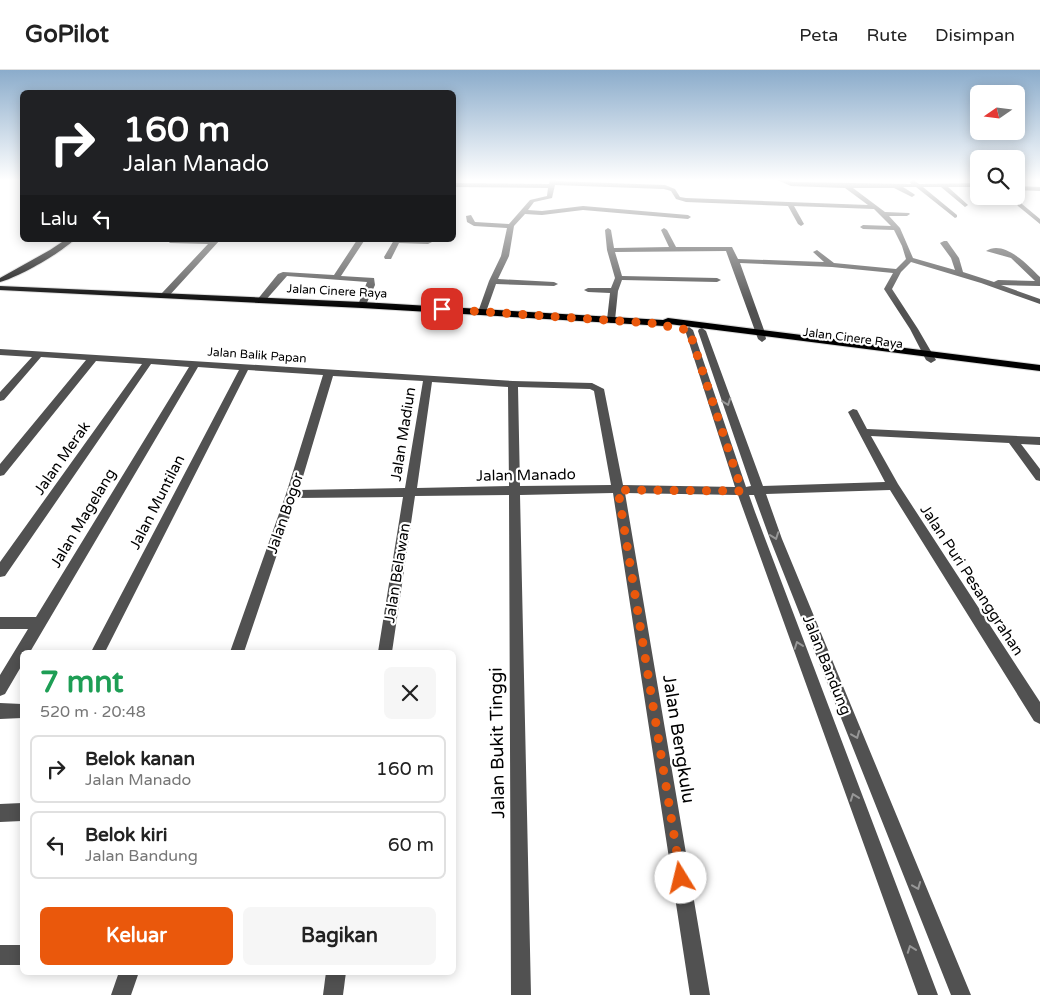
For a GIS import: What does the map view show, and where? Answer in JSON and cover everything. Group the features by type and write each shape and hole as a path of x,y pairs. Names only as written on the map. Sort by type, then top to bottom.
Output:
{"main road":[{"path":"0,286 4,279 67,242"},
{"name":"Jalan Cinere Raya","path":"0,286 165,296 363,304 611,320 664,324 669,327 689,330 761,336"},
{"name":"Jalan Cinere Raya","path":"664,324 668,321 761,336 1040,373"},
{"name":"Jalan Cinere Raya","path":"929,358 1040,368"}],"street":[{"path":"470,222 476,225 511,226"},
{"path":"482,312 493,281 505,256 511,226 514,222"},
{"path":"891,222 897,228 906,244 910,259"},
{"path":"863,227 897,228"},
{"path":"608,230 611,250 619,278 614,291 611,320"},
{"path":"664,230 673,249"},
{"path":"165,296 214,242"},
{"path":"337,276 359,242"},
{"path":"388,257 396,242"},
{"path":"944,243 955,258 960,274"},
{"path":"611,250 729,249 761,336"},
{"path":"990,251 1014,254 1040,283"},
{"path":"817,252 832,265"},
{"path":"910,259 898,271 888,289 914,329 929,358"},
{"path":"910,259 984,281 1040,302"},
{"path":"735,261 832,265 898,271"},
{"path":"261,300 283,274 337,276 370,280 371,284 363,304"},
{"path":"619,278 717,280"},
{"path":"493,281 554,284"},
{"path":"984,281 1040,283"},
{"path":"1028,283 1040,297"},
{"path":"588,290 614,291"},
{"name":"Jalan Bandung","path":"689,330 742,491 928,995"},
{"name":"Jalan Bandung","path":"702,331 780,548 961,995"},
{"name":"Jalan Balik Papan","path":"0,352 513,384"},
{"path":"0,398 39,354"},
{"path":"0,472 94,358"},
{"name":"Jalan Merak","path":"0,572 149,361"},
{"name":"Jalan Magelang","path":"22,650 195,364"},
{"name":"Jalan Muntilan","path":"99,650 245,367"},
{"name":"Jalan Bogor","path":"238,650 292,494 329,372"},
{"name":"Jalan Madiun","path":"409,494 428,378"},
{"name":"Jalan Bengkulu","path":"513,384 592,386 599,389 618,490 700,995"},
{"name":"Jalan Bukit Tinggi","path":"513,384 521,995"},
{"name":"Jalan Puri Pesanggrahan","path":"853,412 893,486 1040,716"},
{"path":"863,432 1040,440"},
{"path":"1012,440 1040,477"},
{"path":"759,490 893,486"},
{"name":"Jalan Manado","path":"292,494 759,490"},
{"name":"Jalan Belawan","path":"385,650 409,494"},
{"path":"0,623 38,623"},
{"name":"Jalan Magelang","path":"0,689 20,654"},
{"path":"0,711 20,711"},
{"path":"0,812 20,812"},
{"path":"0,955 20,955"},
{"path":"121,995 128,975"},
{"path":"333,995 336,975"}],"route":[{"path":"442,309 664,324 669,327 689,330 742,491 618,490 681,878"}]}
